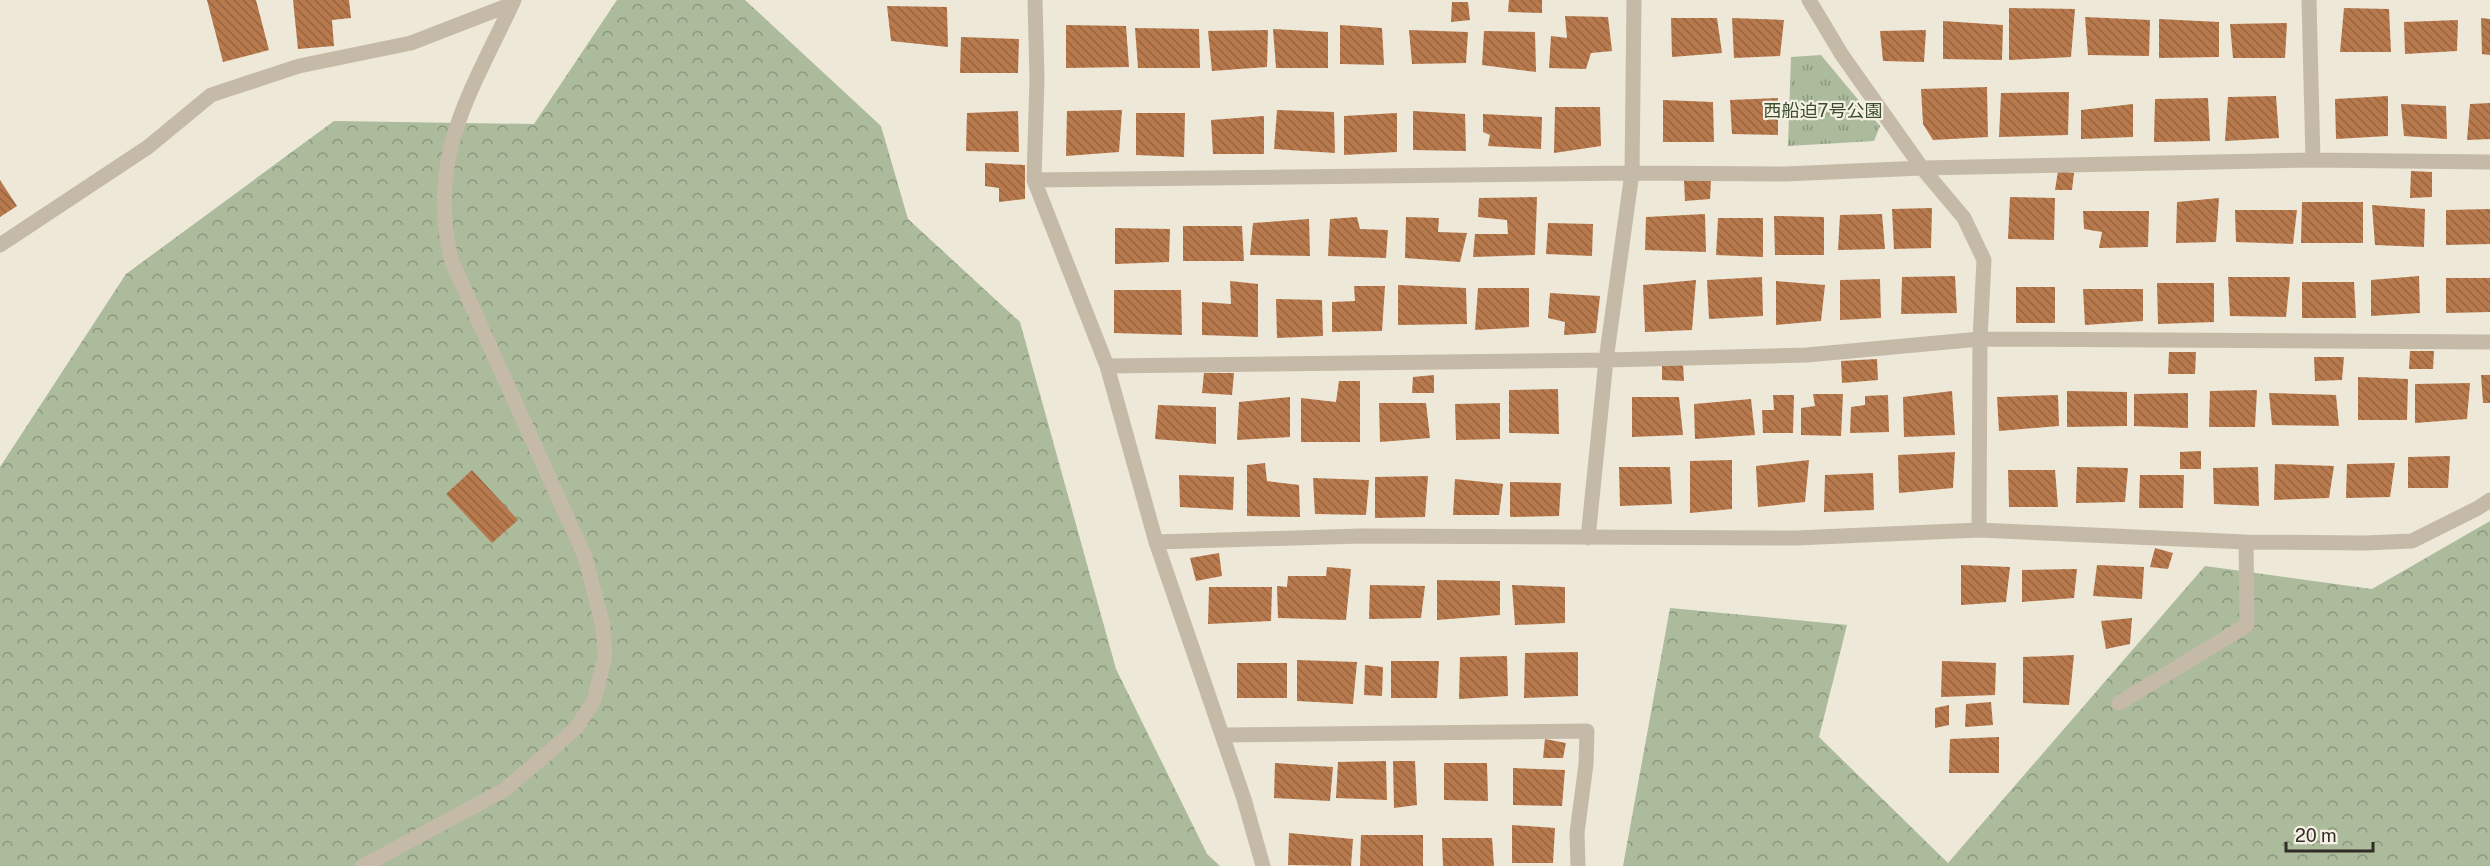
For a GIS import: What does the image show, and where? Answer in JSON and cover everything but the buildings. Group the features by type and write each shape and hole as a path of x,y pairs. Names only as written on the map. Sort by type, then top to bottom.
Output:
{"street":[{"path":"1035,0 1037,78 1034,180 1107,366 1156,542 1244,799 1263,866"},
{"path":"1588,538 1606,360 1632,173 1634,0"},
{"path":"1809,0 1842,55 1922,168 1964,218 1984,260 1980,339 1979,530"},
{"path":"2309,0 2313,160"},
{"path":"0,244 148,147 211,95 299,66 411,43 513,2"},
{"path":"363,866 504,790 549,752 577,727 594,700 604,657 603,626 585,557 452,261 447,244 443,184 447,154 458,118 513,2"},
{"path":"1034,180 1632,173 1785,174 1922,168 2313,160 2490,162"},
{"path":"1107,366 1606,360 1807,355 1980,339 2490,342"},
{"path":"1156,542 1361,536 1796,538 1979,530 2246,542 2412,541 2490,500"},
{"path":"2119,703 2247,625 2246,542"},
{"path":"1222,735 1587,731 1586,764 1578,833 1578,866"}],"green space":[{"path":"617,0 745,0 881,126 908,219 1020,322 1116,669 1207,854 1220,866 0,866 0,467 126,274 334,121 534,124"},
{"name":"西船迫7号公園","path":"1821,55 1880,126 1874,141 1788,146 1791,57"},
{"path":"2490,521 2490,866 1623,866 1670,608 1847,625 1819,737 1948,863 2205,566 2372,589"}]}
